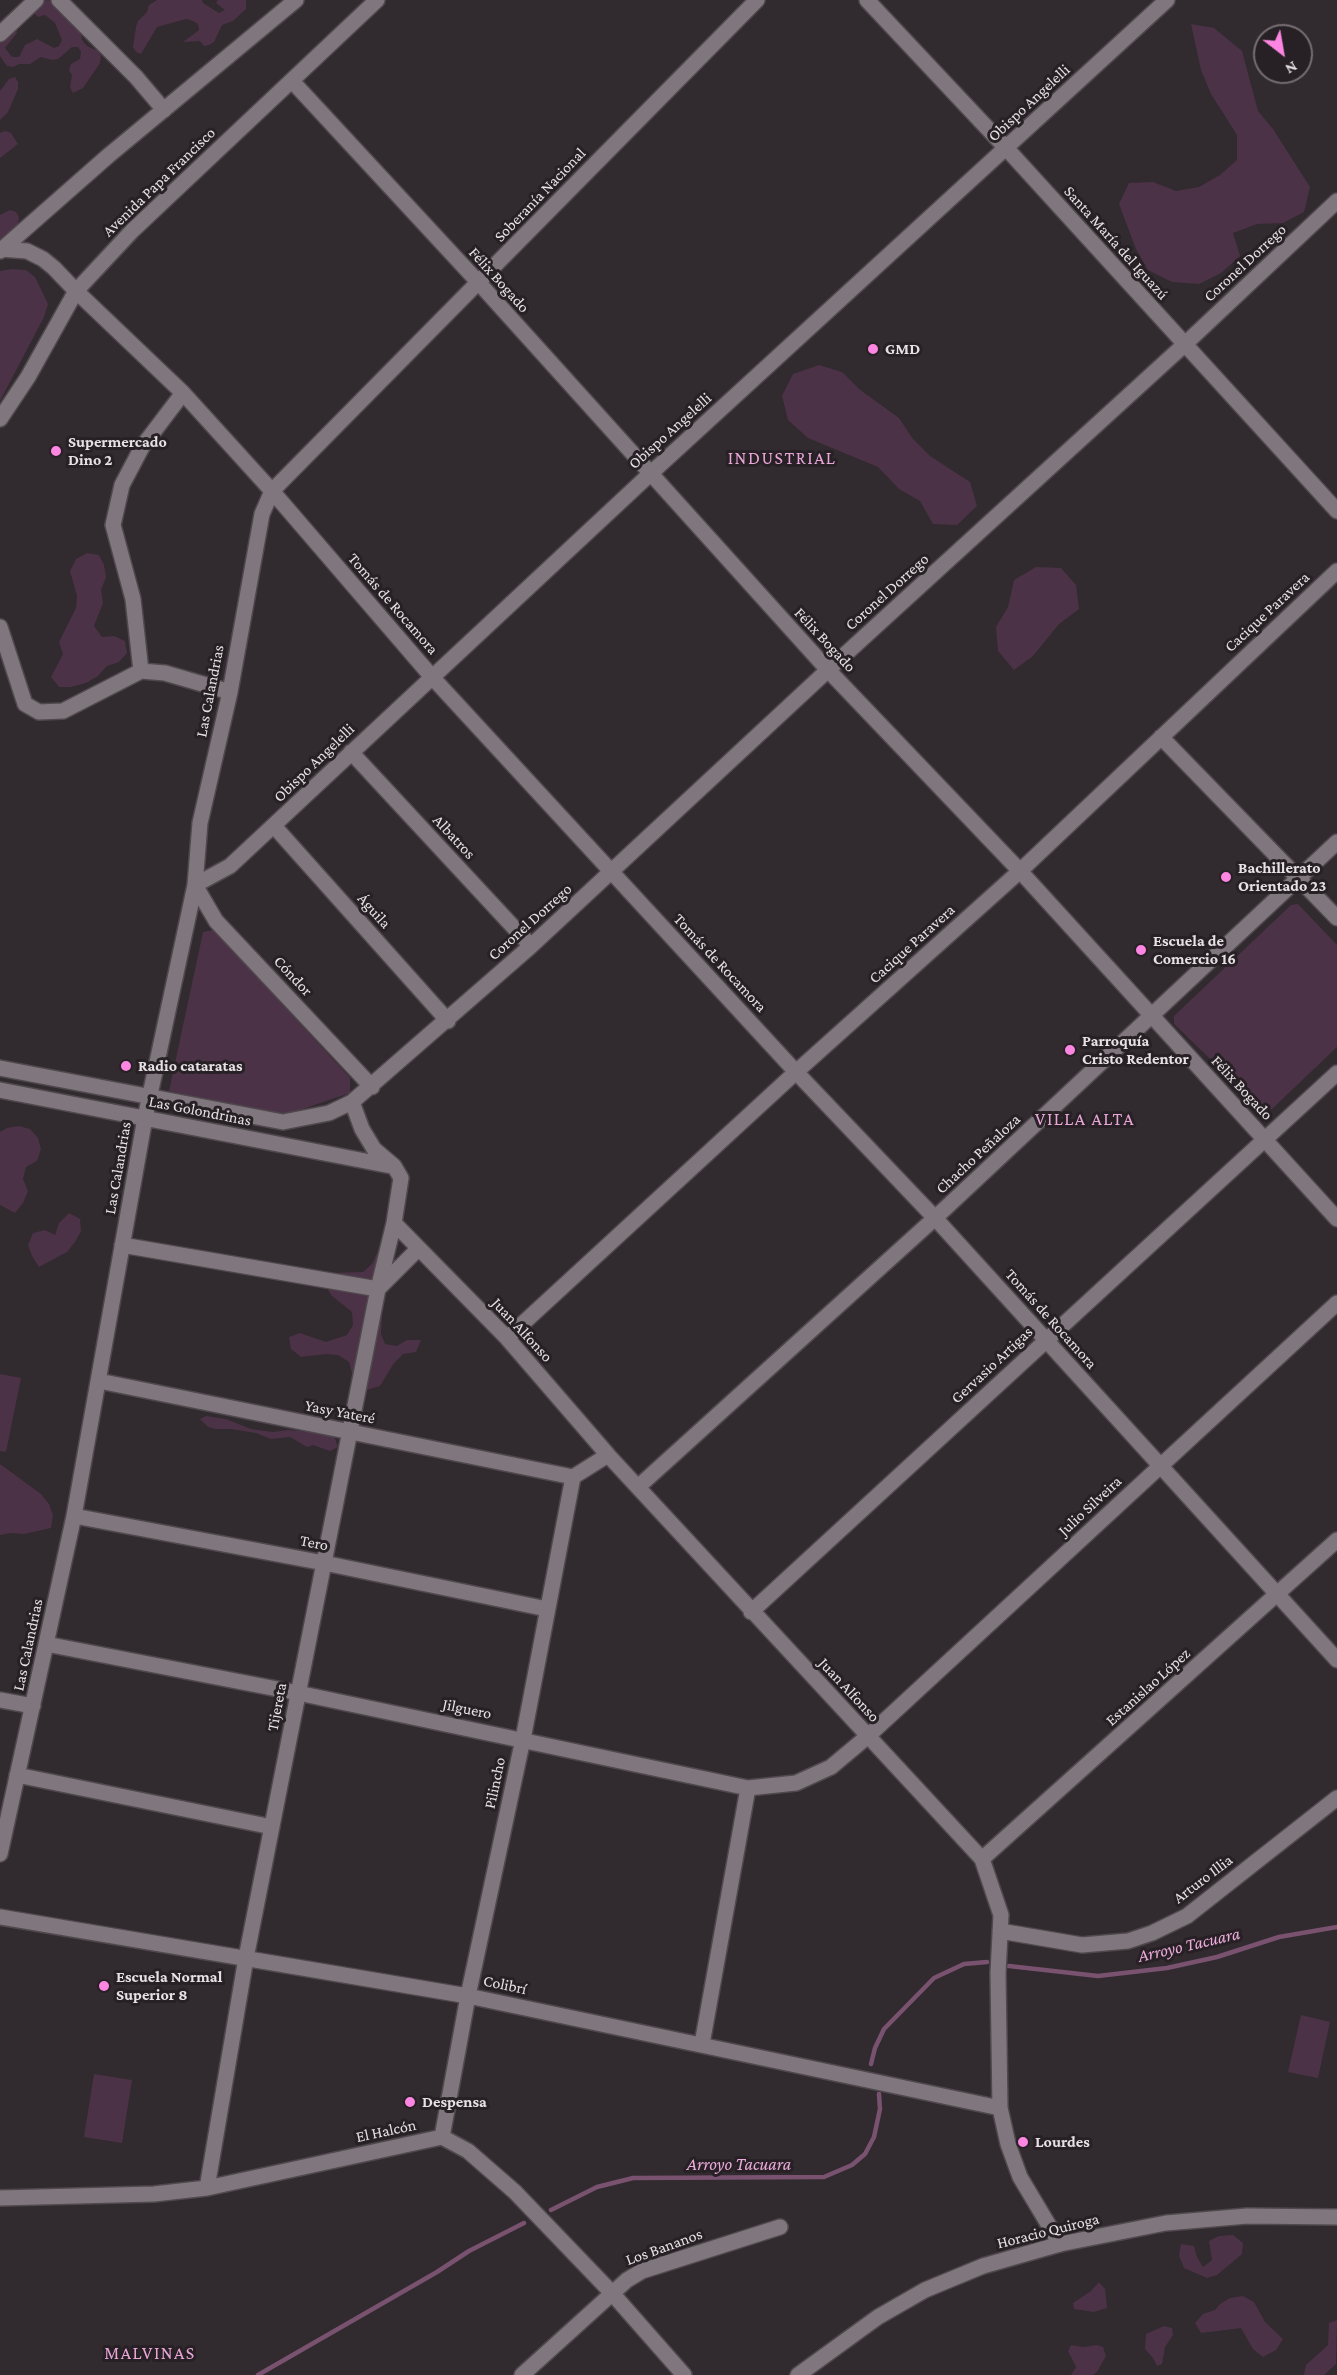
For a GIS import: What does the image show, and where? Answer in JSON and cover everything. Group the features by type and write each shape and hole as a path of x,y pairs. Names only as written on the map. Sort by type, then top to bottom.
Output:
{"street":[{"path":"0,34 36,0"},
{"path":"59,0 136,77 164,110"},
{"path":"1,250 108,156 296,0"},
{"name":"Avenida Papa Francisco","path":"0,418 28,377 76,291 132,231 377,0"},
{"name":"Soberanía Nacional","path":"272,491 757,0"},
{"name":"Santa María del Iguazú","path":"867,0 1006,148 1337,511"},
{"name":"Obispo Angelelli","path":"195,885 230,866 274,826 650,474 1167,0"},
{"name":"Félix Bogado","path":"292,81 479,283 828,670 1020,871 1337,1219"},
{"name":"Coronel Dorrego","path":"352,1102 448,1021 612,872 1337,201"},
{"name":"Tomás de Rocamora","path":"1,250 27,251 43,259 183,393 272,491 432,677 796,1072 935,1218 1337,1660"},
{"path":"141,671 133,599 113,525 122,485 142,447 183,393"},
{"name":"Las Calandrias","path":"0,1854 74,1516 145,1118 195,885 200,823 230,693 262,514 272,491"},
{"name":"Cacique Paravera","path":"507,1338 796,1072 1020,871 1337,571"},
{"path":"0,627 25,704 39,712 63,711 141,671 165,672 230,693"},
{"path":"1161,737 1337,918"},
{"name":"Albatros","path":"351,752 531,946"},
{"name":"Águila","path":"274,826 448,1021"},
{"name":"Chacho Peñaloza","path":"638,1486 935,1218 1337,842"},
{"name":"Cóndor","path":"195,885 216,921 372,1087"},
{"name":"Las Golondrinas","path":"0,1068 283,1122 329,1113 352,1102"},
{"name":"Gervasio Artigas","path":"752,1612 1265,1141 1337,1072"},
{"name":"Las Golondrinas","path":"0,1090 394,1166"},
{"path":"352,1102 362,1129 374,1149 394,1166"},
{"name":"Tijereta","path":"207,2188 246,1958 349,1432 378,1288 394,1222 401,1178 394,1166"},
{"name":"Juan Alfonso","path":"394,1222 507,1338 608,1455 982,1859 1001,1915 998,1973 1000,2108 1008,2144 1020,2177 1060,2244"},
{"path":"122,1245 378,1288 418,1249"},
{"name":"Julio Silveira","path":"868,1736 1337,1303"},
{"name":"Yasy Yateré","path":"99,1381 573,1478"},
{"path":"573,1478 608,1455"},
{"name":"Pilincho","path":"442,2137 468,1996 523,1739 573,1478"},
{"name":"Tero","path":"74,1516 324,1563 547,1609"},
{"name":"Estanislao López","path":"982,1859 1337,1540"},
{"name":"Jilguero","path":"46,1644 523,1739 748,1788 796,1783 831,1767 868,1736"},
{"path":"0,1700 33,1707"},
{"path":"17,1775 272,1827"},
{"path":"702,2044 748,1788"},
{"name":"Arturo Illia","path":"1000,1931 1082,1945 1128,1941 1152,1933 1187,1916 1337,1798"},
{"name":"Colibrí","path":"0,1917 468,1996 1000,2108"},
{"name":"El Halcón","path":"0,2198 154,2194 207,2188 442,2137 468,2151 515,2192 611,2292 684,2375"},
{"name":"Horacio Quiroga","path":"798,2375 878,2317 925,2290 983,2266 1060,2244 1166,2223 1247,2216 1337,2217"},
{"name":"Los Bananos","path":"522,2375 611,2292 642,2271 780,2227"}],"shaded area":[{"path":"49,0 81,33 82,40 87,46 98,51 101,56 100,63 83,88 73,93 70,87 72,75 69,70 71,64 80,59 81,52 78,47 72,47 58,59 41,57 30,64 19,64 13,67 7,66 0,56 0,43 16,26 17,33 5,48 12,57 19,57 25,45 37,39 54,48 59,46 62,40 55,23 45,15 38,17 34,13 39,1"},
{"path":"157,0 202,0 219,13 225,10 216,3 218,0 246,0 246,9 233,21 222,25 214,42 209,45 204,46 200,41 183,42 199,30 198,24 193,21 186,19 157,27 141,54 133,47 136,27 138,21 147,12 149,5"},
{"path":"1191,24 1214,28 1242,51 1258,111 1273,129 1310,187 1304,212 1283,223 1257,224 1233,233 1240,256 1221,273 1199,284 1172,282 1148,270 1136,249 1119,204 1129,183 1153,182 1176,191 1199,187 1220,175 1237,160 1237,135 1211,94 1201,70"},
{"path":"15,77 18,89 8,112 0,120 0,91 9,79"},
{"path":"5,131 11,133 18,144 0,158 0,133"},
{"path":"10,210 16,212 19,217 18,224 0,239 0,215"},
{"path":"26,270 35,277 48,304 44,317 0,401 0,271"},
{"path":"819,365 842,372 859,389 899,418 913,439 930,456 970,482 977,506 957,525 933,524 920,501 899,489 878,467 808,438 788,420 782,396 793,374"},
{"path":"87,553 99,555 106,577 101,590 103,603 94,626 102,637 114,636 125,641 127,653 119,662 107,666 98,676 86,683 59,687 51,677 63,654 59,642 76,608 77,596 70,571 76,559"},
{"path":"1036,567 1061,568 1076,585 1079,609 1059,624 1033,656 1014,670 998,651 996,627 1008,607 1014,580"},
{"path":"1298,904 1337,945 1337,1047 1272,1109 1262,1109 1174,1024 1174,1016 1291,905"},
{"path":"214,930 350,1078 350,1093 282,1116 169,1091 203,932"},
{"path":"19,1126 30,1129 38,1138 41,1149 37,1161 26,1167 23,1179 28,1191 23,1203 15,1213 0,1205 0,1132"},
{"path":"69,1213 80,1219 81,1231 75,1242 67,1252 39,1267 28,1245 33,1233 45,1230 55,1235 59,1223"},
{"path":"378,1251 383,1294 381,1334 385,1344 397,1346 407,1340 421,1340 416,1352 403,1354 394,1363 380,1386 367,1390 355,1385 349,1362 338,1355 301,1357 291,1349 289,1337 300,1333 326,1342 347,1335 353,1325 352,1312 332,1296 325,1285 327,1273 363,1272 372,1264"},
{"path":"0,1374 21,1378 6,1452 0,1451"},
{"path":"206,1416 226,1419 251,1429 273,1432 288,1430 314,1432 334,1436 338,1447 330,1451 313,1445 307,1447 290,1437 271,1439 256,1433 215,1429 208,1427 200,1419"},
{"path":"0,1464 41,1494 49,1504 53,1515 51,1528 24,1534 0,1535"},
{"path":"1301,2015 1330,2022 1318,2078 1288,2072"},
{"path":"94,2074 132,2080 122,2143 84,2137"},
{"path":"1233,2235 1243,2243 1242,2254 1217,2275 1207,2278 1184,2268 1179,2256 1181,2244 1194,2246 1203,2267 1212,2260 1209,2241 1219,2236"},
{"path":"1099,2282 1105,2289 1107,2308 1094,2312 1074,2309 1073,2303 1091,2291"},
{"path":"1243,2296 1254,2302 1265,2322 1283,2339 1276,2350 1263,2357 1253,2349 1241,2328 1201,2333 1195,2323 1203,2314 1215,2310 1230,2298"},
{"path":"1337,2320 1336,2364 1324,2375 1304,2375 1306,2365 1328,2345 1329,2323"},
{"path":"1164,2326 1172,2328 1173,2335 1165,2347 1162,2364 1157,2366 1145,2349 1146,2334"},
{"path":"1071,2345 1103,2347 1106,2356 1097,2372 1093,2375 1071,2375 1076,2367 1068,2351"}],"waterway":[{"name":"Arroyo Tacuara","path":"1009,1966 1098,1976 1167,1968 1217,1957 1279,1937 1337,1927"},
{"name":"Arroyo Tacuara","path":"871,2064 875,2048 884,2029 934,1978 964,1964 987,1962"},
{"name":"Arroyo Tacuara","path":"551,2210 597,2187 633,2178 824,2177 852,2165 865,2154 874,2137 880,2109 879,2094"},
{"name":"Arroyo Tacuara","path":"258,2375 437,2272 469,2251 524,2223"}],"place":[{"name":"GMD","path":"873,349"},
{"name":"Supermercado Dino 2","path":"56,451"},
{"name":"Bachillerato Orientado 23","path":"1226,877"},
{"name":"Escuela de Comercio 16","path":"1141,950"},
{"name":"Parroquía Cristo Redentor","path":"1070,1050"},
{"name":"Radio cataratas","path":"126,1066"},
{"name":"Escuela Normal Superior 8","path":"104,1986"},
{"name":"Despensa","path":"410,2102"},
{"name":"Lourdes","path":"1023,2142"}],"district":[{"name":"INDUSTRIAL","path":"782,458"},
{"name":"VILLA ALTA","path":"1085,1119"},
{"name":"MALVINAS","path":"150,2353"}]}
